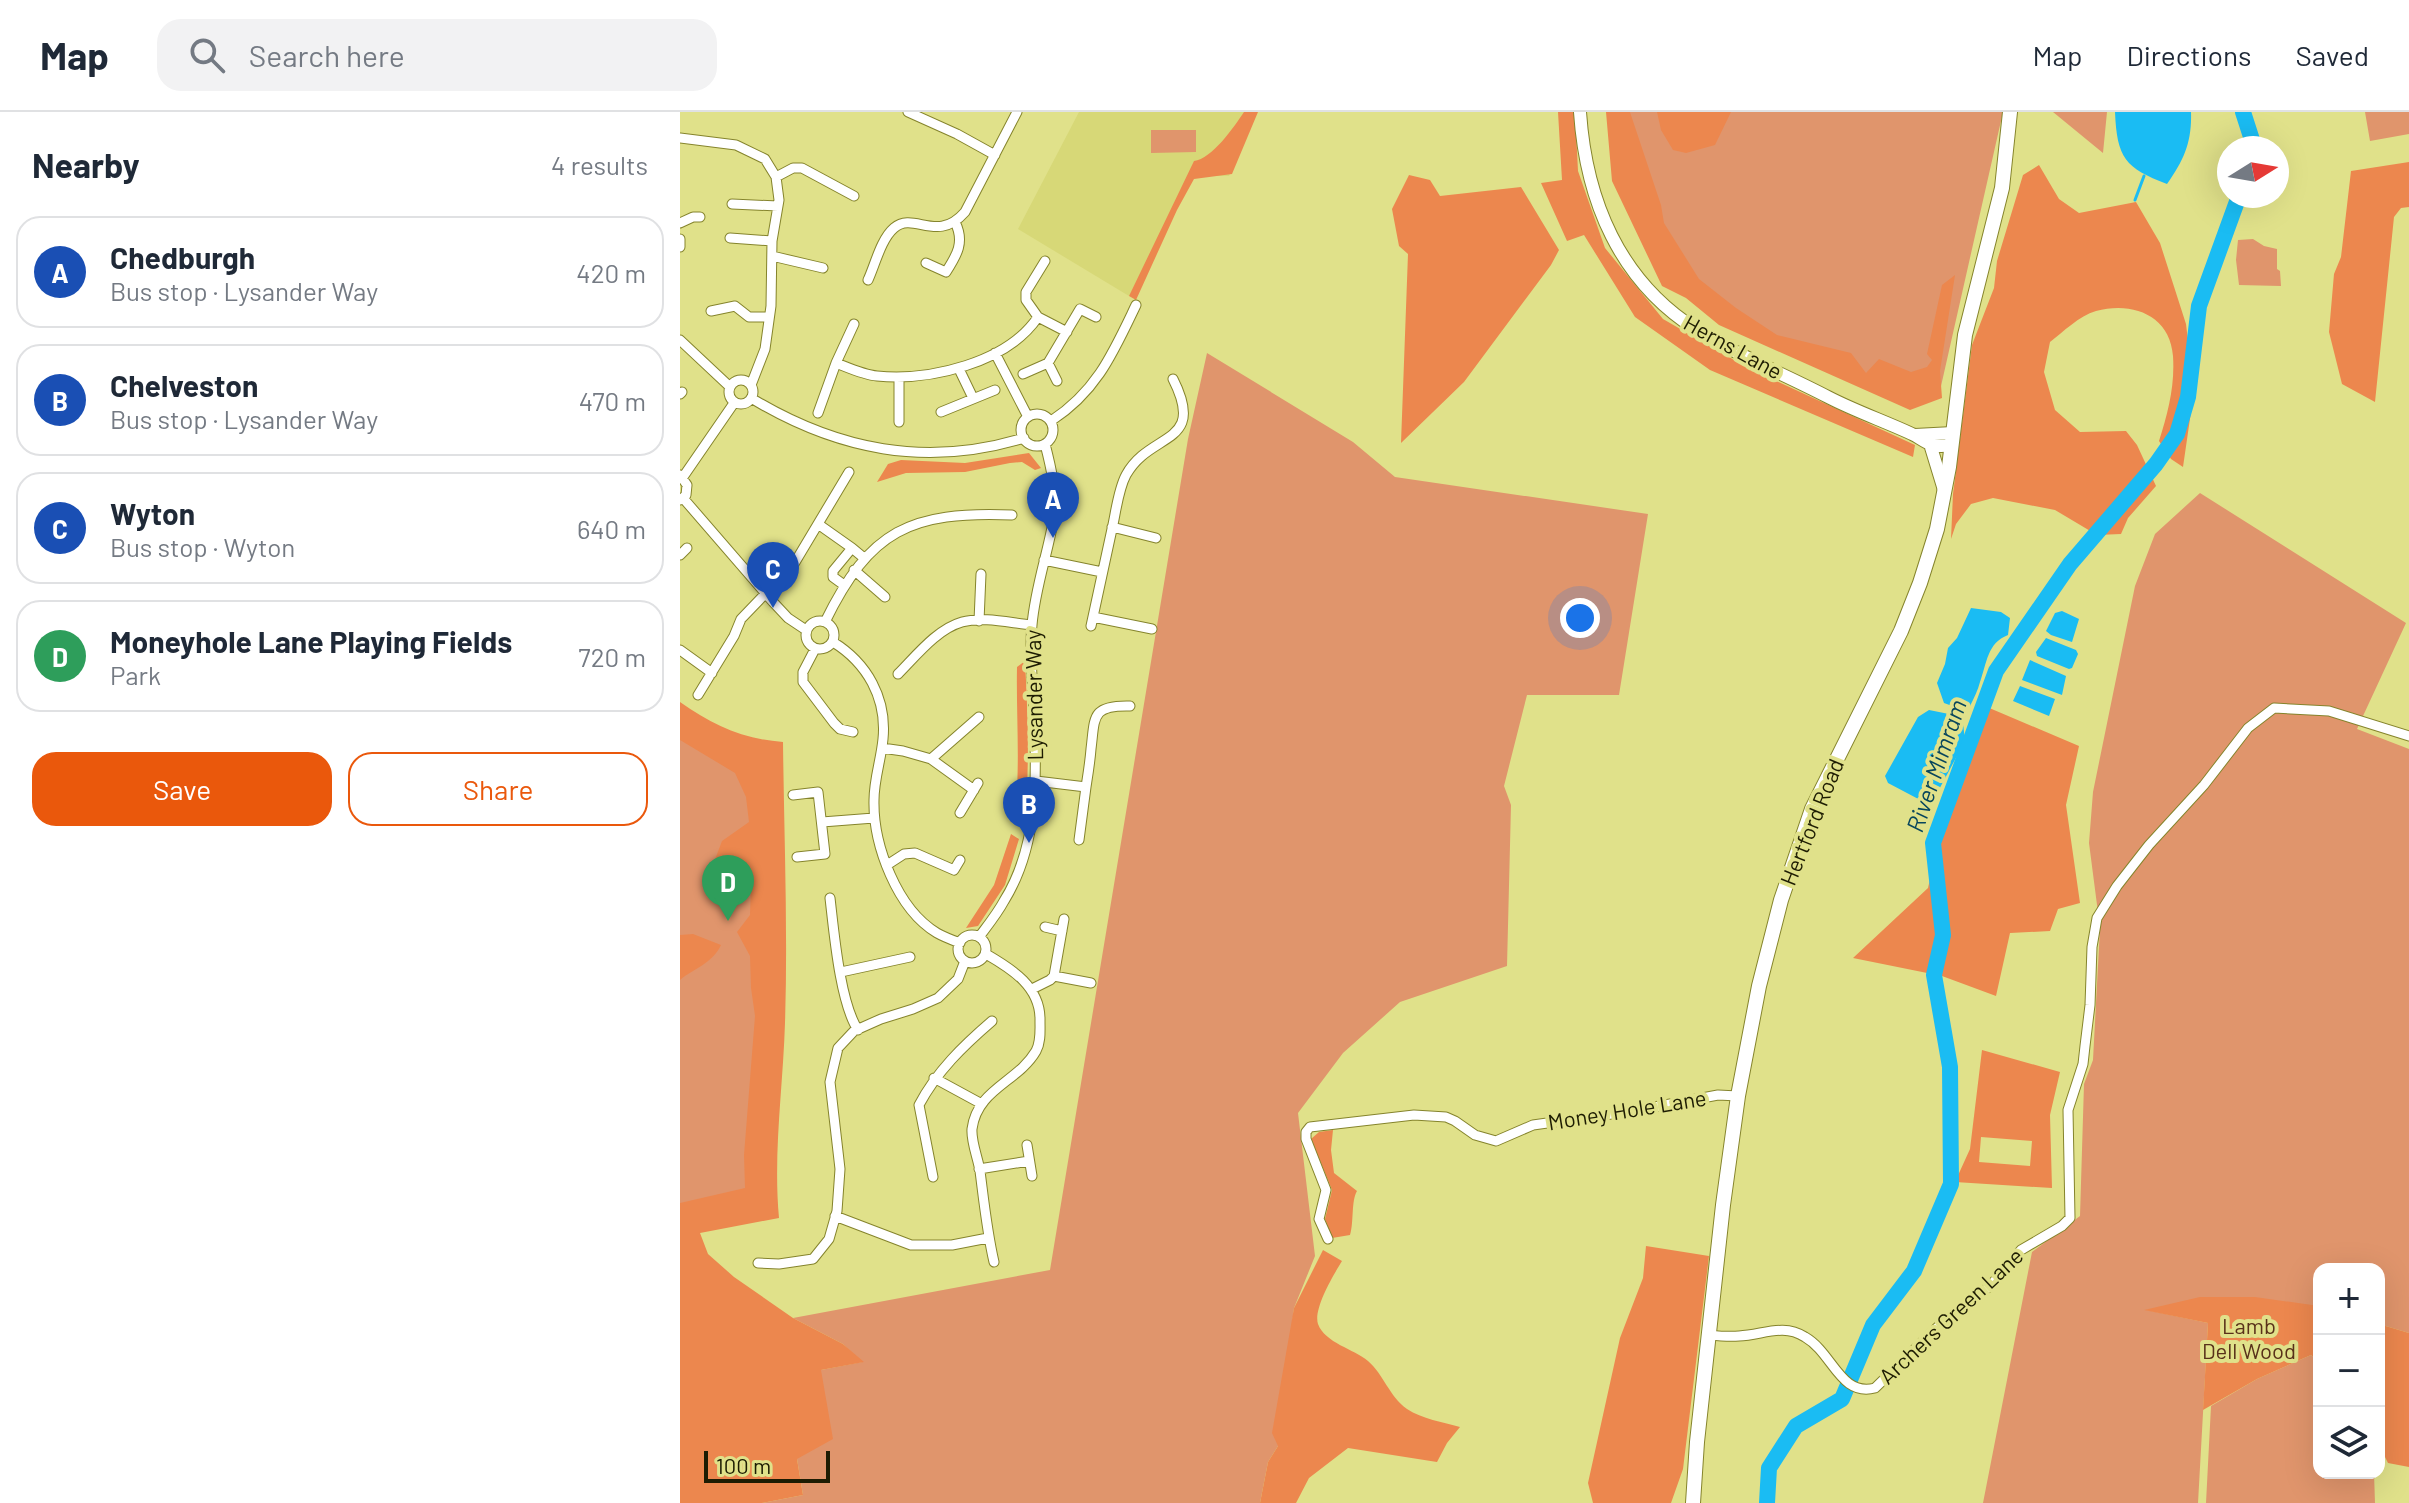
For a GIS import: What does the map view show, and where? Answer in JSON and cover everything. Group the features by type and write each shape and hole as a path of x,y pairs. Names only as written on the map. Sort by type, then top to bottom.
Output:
{"main road":[{"name":"Hertford Road","path":"1693,1503 1723,1205 1738,1096 1759,986 1785,887 1812,809 1901,631 1933,542 1945,493 1965,335 2002,188 2010,112"}],"street":[{"path":"908,112 995,155"},
{"path":"868,280 888,235 897,226 909,223 940,228 955,222 965,212 1017,112"},
{"name":"Herns Lane","path":"1580,112 1582,147 1592,191 1610,236 1634,274 1670,311 1742,356 1855,411 1930,444 1952,439"},
{"path":"680,138 736,145 765,159 776,177 778,206 772,241 765,349 751,385 751,398 746,403 734,403"},
{"path":"776,177 793,168 802,168 854,196"},
{"path":"732,204 778,206"},
{"path":"680,223 700,217"},
{"path":"926,263 946,272 960,246 955,222"},
{"path":"730,238 772,241"},
{"path":"680,239 680,247"},
{"path":"772,256 823,268"},
{"path":"1045,261 1025,296 1029,308 1038,317 1067,332"},
{"path":"1051,421 1081,398 1100,376 1136,305"},
{"path":"711,311 735,306 749,317 769,317"},
{"path":"1023,374 1048,363 1080,309 1096,317"},
{"path":"836,363 874,376 917,377 959,369 995,353 1021,335 1038,317"},
{"path":"818,413 854,324"},
{"path":"680,340 729,386"},
{"path":"995,353 1028,417"},
{"path":"1048,363 1057,381"},
{"path":"959,369 973,398"},
{"path":"899,377 899,422"},
{"path":"729,386 740,379 751,385"},
{"path":"1152,629 1092,621 1126,475 1143,455 1177,431 1182,422 1184,404 1173,379"},
{"path":"729,386 728,394 734,403"},
{"path":"941,412 995,390"},
{"path":"751,398 787,420 811,429 847,441 897,451 943,453 977,450 1024,438"},
{"path":"734,403 682,476 687,490 681,499 765,594 788,618 806,630"},
{"path":"1038,414 1051,421 1053,431 1045,444 1035,446 1024,438 1021,429 1028,417 1038,414"},
{"name":"Herns Lane","path":"1915,435 1952,439"},
{"name":"Lysander Way","path":"979,937 1005,900 1021,864 1032,821 1036,781 1032,625 1054,515 1054,486 1045,444"},
{"path":"1930,444 1945,493"},
{"path":"791,569 849,472"},
{"path":"825,622 854,570 888,538 923,522 970,514 1012,515"},
{"path":"818,524 864,558"},
{"path":"1112,527 1156,538"},
{"path":"844,585 833,577 833,571 852,548"},
{"path":"1044,560 1102,572"},
{"path":"854,570 885,597"},
{"path":"979,621 981,574"},
{"path":"698,695 741,619 765,594"},
{"path":"898,674 944,630 960,623 979,621 1032,625"},
{"path":"825,622 833,628 833,642 827,648 815,649 806,639 806,630 812,623 825,622"},
{"path":"833,642 856,659 877,691 882,714 882,748 875,786 874,818 887,865 898,890 917,915 936,932 960,943"},
{"path":"815,649 803,672 803,682 834,723 840,729 853,732"},
{"path":"680,650 712,673"},
{"path":"1079,840 1093,721 1100,711 1130,706"},
{"name":"Archers Green Lane","path":"1708,1335 1739,1336 1780,1329 1793,1331 1822,1351 1845,1382 1858,1390 1875,1388 1955,1311 1991,1285 2021,1250 2070,1218 2068,1110 2083,1064 2097,918 2141,855 2204,785 2248,728 2274,708 2329,711 2409,736"},
{"path":"931,759 979,717"},
{"path":"882,748 931,759 976,787 960,813"},
{"path":"1036,781 1086,787"},
{"path":"793,795 818,792 825,854 797,857"},
{"path":"822,822 874,818"},
{"path":"887,865 904,854 915,853 954,870 960,860"},
{"path":"830,898 841,972 851,1019 858,1030"},
{"path":"1032,989 1054,976 1064,919"},
{"path":"1045,927 1062,931"},
{"path":"966,936 979,937 986,946 986,954 977,963 965,961 958,951 960,943 966,936"},
{"path":"986,954 1010,968 1032,989 1040,1015 1037,1050 1021,1069 980,1103 972,1131 994,1262"},
{"path":"841,972 910,957"},
{"path":"758,1263 813,1259 829,1239 840,1169 830,1082 838,1048 858,1030 938,998 958,979 965,961"},
{"path":"1054,976 1091,983"},
{"path":"933,1177 919,1105 934,1078 959,1050 992,1021"},
{"path":"934,1078 980,1103"},
{"name":"Money Hole Lane","path":"1328,1239 1319,1219 1326,1190 1306,1139 1310,1127 1414,1115 1446,1117 1475,1135 1496,1141 1533,1125 1718,1095 1738,1096"},
{"path":"1027,1145 1032,1176"},
{"path":"979,1169 1029,1161"},
{"path":"835,1216 911,1245 952,1245 988,1238"}],"shaded area":[{"path":"1079,112 1256,112 1229,176 1191,176 1129,296 1018,229"},
{"path":"1612,112 2003,112 1939,395 1843,379 1710,316 1655,235"},
{"path":"2053,112 2107,112 2103,153"},
{"path":"2365,112 2409,112 2409,134 2370,141"},
{"path":"1151,130 1196,130 1196,152 1151,153"},
{"path":"2253,239 2277,249 2281,286 2239,285 2236,260 2238,240"},
{"path":"1207,353 1353,442 1395,477 1648,514 1619,695 1527,695 1504,786 1511,805 1507,966 1400,1002 1343,1053 1298,1113 1315,1256 1294,1308 1278,1446 1268,1462 1260,1503 762,1503 803,1495 797,1459 821,1370 862,1362 843,1344 793,1318 1050,1270 1188,439"},
{"path":"2200,493 2406,623 2357,729 2409,749 2409,1333 2385,1326 2385,1263 2313,1263 2313,1306 2161,1307 2147,1310 2208,1323 2198,1503 1983,1503 2032,1252 2080,1216 2084,1084 2093,1060 2100,928 2089,843 2093,792 2135,586 2155,534"},
{"path":"680,704 772,760 773,1215 680,1225"},
{"path":"2313,1356 2313,1479 2374,1479 2375,1503 2206,1503 2211,1406 2257,1379"}],"green space":[{"path":"1244,112 1258,112 1232,174 1194,179 1136,300 1129,296 1194,161 1215,149"},
{"path":"1558,112 1575,112 1578,171 1605,248 1663,319 1748,368 1915,445 1913,457 1710,370 1635,317 1584,235 1567,241 1541,183 1562,180"},
{"path":"1606,112 1630,112 1661,205 1664,223 1699,279 1777,335 1851,353 1866,373 1879,359 1911,372 1927,367 1932,360 1927,354 1942,285 1955,275 1940,371 1942,398 1910,410 1719,325 1686,298 1662,286 1612,181"},
{"path":"1657,112 1731,112 1715,145 1686,153 1673,150 1661,130"},
{"path":"2409,162 2409,207 2401,208 2394,217 2375,402 2342,384 2329,332 2334,274 2341,257 2351,171"},
{"path":"2039,165 2059,199 2079,213 2136,202 2160,243 2186,324 2194,391 2183,467 2171,459 2159,441 2173,378 2173,356 2165,330 2147,314 2135,310 2110,308 2096,311 2077,320 2050,342 2044,372 2055,410 2080,432 2126,431 2137,445 2156,486 2128,518 2121,534 2097,535 2055,510 1993,498 1971,504 1956,524 1951,539 1953,494 1972,345 1994,288 1997,261 2023,175"},
{"path":"1409,175 1430,180 1440,196 1521,187 1559,250 1464,382 1401,443 1408,254 1399,246 1392,209"},
{"path":"1029,453 1041,468 1035,470 1022,462 1010,463 965,472 906,473 877,482 888,464 901,460 965,463"},
{"path":"1025,661 1028,744 1024,827 1014,822 1018,764 1017,667"},
{"path":"680,702 728,730 783,742 786,988 778,1145 779,1218 700,1233 708,1254 734,1277 793,1318 843,1344 864,1362 821,1370 833,1439 797,1459 803,1495 762,1503 680,1503 680,1203 745,1188 744,1155 755,1016 750,956 737,932 750,915 751,883 739,871 714,862 722,841 749,822 746,797 735,773 680,740"},
{"path":"1987,707 2079,746 2066,805 2080,903 2058,909 2050,931 2010,933 1996,996 1942,976 1853,958 1928,888 1943,823"},
{"path":"1011,834 1019,839 1005,885 978,926 966,928 994,885"},
{"path":"693,934 721,945 708,961 680,980 680,935"},
{"path":"1982,1050 2060,1072 2050,1115 2052,1188 1955,1182 1970,1149","holes":["1981,1137 2032,1141 2030,1166 1979,1162"]},
{"path":"1333,1130 1331,1150 1334,1173 1357,1191 1350,1235 1332,1238 1325,1219 1332,1190 1311,1139 1319,1132"},
{"path":"1646,1246 1709,1256 1683,1469 1671,1503 1593,1503 1588,1483 1620,1338 1643,1278"},
{"path":"1323,1250 1342,1261 1319,1310 1317,1318 1322,1331 1368,1361 1407,1409 1426,1418 1460,1427 1437,1462 1348,1448 1309,1478 1296,1503 1260,1503 1268,1462 1278,1446 1272,1433 1294,1308"},
{"name":"Lamb Dell Wood","path":"2200,1297 2255,1297 2313,1305 2313,1356 2257,1379 2203,1410 2208,1323 2144,1310"},
{"path":"2385,1326 2409,1333 2409,1467 2388,1463 2385,1457"}],"water":[{"path":"2115,112 2191,112 2186,150 2167,184 2141,172 2126,159 2118,140"},
{"path":"1971,608 2001,612 2010,618 2008,635 1992,648 1970,706 1961,704 1955,707 1944,703 1937,683 1948,648 1957,638"},
{"path":"2062,611 2079,619 2072,642 2046,631 2055,613"},
{"path":"2046,638 2076,650 2078,654 2072,668 2037,656 2036,652"},
{"path":"2030,660 2066,676 2062,695 2022,680"},
{"path":"2020,686 2055,699 2049,716 2013,701"},
{"path":"1929,710 1949,714 1963,723 1965,741 1935,797 1924,802 1888,783 1885,776 1918,717"}],"waterway":[{"name":"River Mimram","path":"2243,112 2251,136"},
{"path":"2135,200 2144,176"},
{"name":"River Mimram","path":"1767,1503 1769,1468 1796,1426 1842,1399 1873,1325 1914,1271 1951,1184 1950,1067 1934,975 1943,935 1933,843 1996,671 2070,564 2156,464 2177,434 2188,397 2199,306 2235,208"}],"place":[{"name":"Chedburgh","path":"1053,538"},
{"name":"Wyton","path":"773,608"},
{"name":"Chelveston","path":"1029,843"},
{"name":"Moneyhole Lane Playing Fields","path":"728,921"}]}
